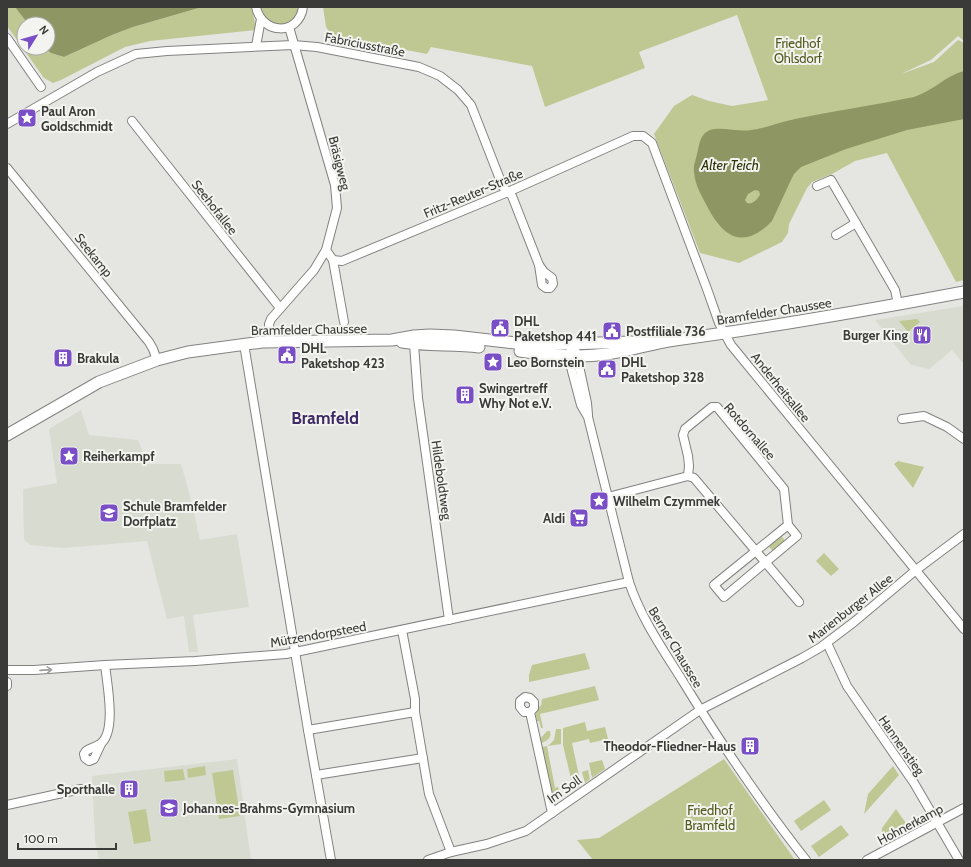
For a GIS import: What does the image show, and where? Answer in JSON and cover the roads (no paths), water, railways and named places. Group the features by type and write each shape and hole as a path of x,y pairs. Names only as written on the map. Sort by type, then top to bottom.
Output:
{"main road":[{"name":"Bramfelder Chaussee","path":"392,340 414,344 469,346 550,355 599,355 632,350 655,343 776,326 964,292"},
{"name":"Bramfelder Chaussee","path":"7,435 99,382 157,360 188,352 244,344 270,342 392,340 414,336 437,335 533,345 574,345 631,342 655,343"}],"street":[{"path":"256,7 261,19 273,28 289,27 294,24 299,18 303,7"},
{"path":"256,46 261,19"},
{"name":"Bräsigweg","path":"270,342 271,319 314,270 326,250 337,208 335,184 293,45 289,27"},
{"path":"7,38 41,87"},
{"name":"Fabriciusstraße","path":"7,124 74,85 136,54 293,45 316,47 419,67 440,76 458,90 471,104 503,186 512,196 539,265"},
{"name":"Seehofallee","path":"132,121 280,308"},
{"name":"Fritz-Reuter-Straße","path":"333,260 342,261 508,192 633,136"},
{"name":"Anderheitsallee","path":"633,136 643,136 652,143 719,324 731,345 964,629"},
{"name":"Seekamp","path":"7,168 149,342 157,360"},
{"path":"816,186 831,180 895,290 898,304"},
{"path":"836,234 856,223"},
{"path":"326,250 333,260 344,322"},
{"path":"244,344 331,860"},
{"name":"Hildeboldtweg","path":"414,344 418,398 449,620"},
{"path":"573,356 574,345"},
{"name":"Berner Chaussee","path":"573,356 582,404 588,418 629,582 644,620 700,710 765,805 806,860"},
{"name":"Rotdornallee","path":"688,476 688,456 683,435 685,428 712,407 717,407 784,489 788,525 797,536 724,597 714,585 788,525"},
{"path":"902,419 924,416 948,427 964,439"},
{"path":"608,497 688,476 694,478 799,602"},
{"name":"Marienburger Allee","path":"700,710 802,658 828,643 916,570 964,534"},
{"name":"Mützendorpsteed","path":"7,670 34,670 201,661 295,652 629,582"},
{"path":"402,630 415,699 415,712 429,794 451,852"},
{"name":"Hannenstieg","path":"828,643 847,686 914,783 959,860"},
{"path":"101,744 107,735 110,723 105,665"},
{"name":"Im Soll","path":"428,860 451,852 487,844 526,831 700,710"},
{"path":"308,730 415,712"},
{"path":"530,712 552,812"},
{"path":"316,775 423,758"},
{"path":"7,805 81,789"},
{"name":"Hohnerkamp","path":"867,860 964,808"}],"water":[{"path":"15,7 202,7 133,27 64,57 56,55 56,16 22,16"},
{"name":"Alter Teich","path":"964,71 964,119 907,130 846,149 801,167 794,174 772,221 762,230 752,235 744,238 736,237 728,233 714,218 699,191 695,177 694,165 701,139 708,131 720,129 745,131 795,119 914,97 957,73","holes":["755,190 759,191 760,195 756,200 751,203 747,203 745,200 748,194"]}],"place":[{"name":"Paul Aron Goldschmidt","path":"27,118"},
{"name":"DHL Paketshop 441","path":"500,328"},
{"name":"Postfiliale 736","path":"612,331"},
{"name":"Burger King","path":"922,335"},
{"name":"DHL Paketshop 423","path":"287,355"},
{"name":"Brakula","path":"63,358"},
{"name":"Leo Bornstein","path":"493,362"},
{"name":"DHL Paketshop 328","path":"607,369"},
{"name":"Swingertreff Why Not e.V.","path":"465,395"},
{"name":"Reiherkampf","path":"69,456"},
{"name":"Wilhelm Czymmek","path":"599,501"},
{"name":"Schule Bramfelder Dorfplatz","path":"109,513"},
{"name":"Aldi","path":"579,518"},
{"name":"Theodor-Fliedner-Haus","path":"750,746"},
{"name":"Sporthalle","path":"129,789"},
{"name":"Johannes-Brahms-Gymnasium","path":"169,808"}],"district":[{"name":"Bramfeld","path":"325,418"}],"park label":[{"name":"Friedhof Ohlsdorf","path":"798,50"},
{"name":"Friedhof Bramfeld","path":"710,818"}]}
